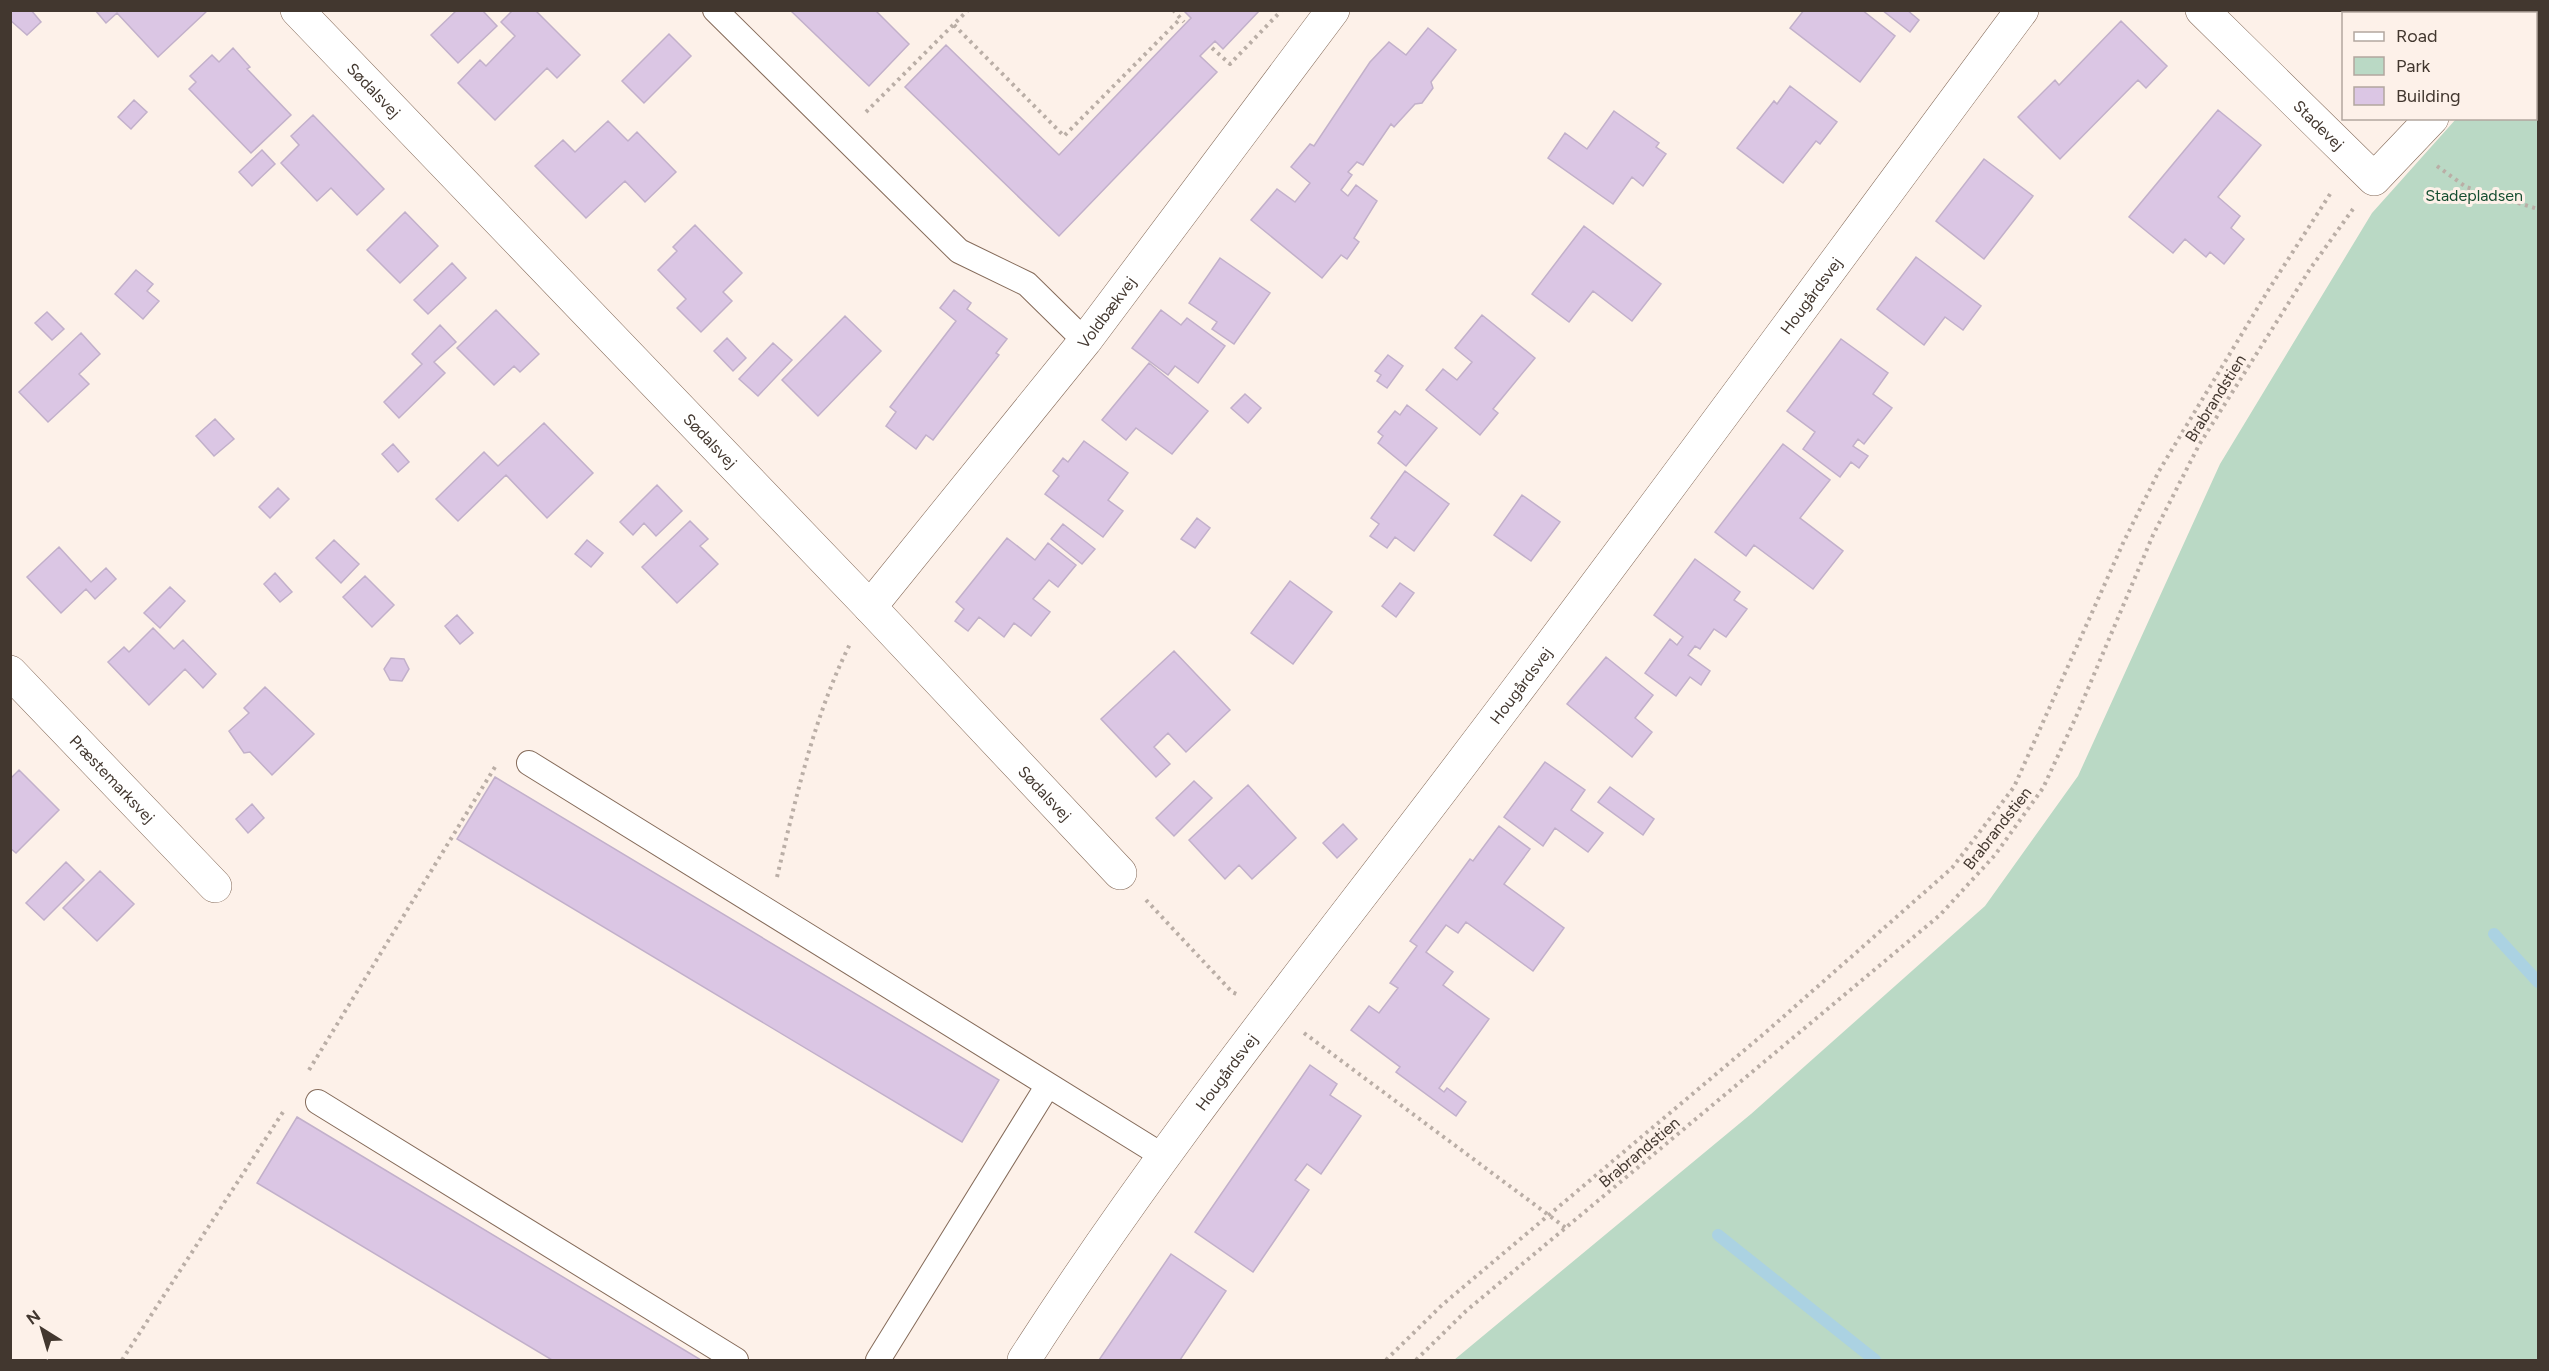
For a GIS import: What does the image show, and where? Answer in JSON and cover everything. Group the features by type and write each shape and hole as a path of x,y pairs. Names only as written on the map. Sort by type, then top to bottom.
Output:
{"street":[{"name":"Sødalsvej","path":"297,10 870,607 1120,873"},
{"name":"Voldbækvej","path":"870,607 1085,341 1333,10"},
{"name":"Hougårdsvej","path":"1024,1360 1163,1156 1272,1009 1468,754 2022,10"},
{"name":"Stadevej","path":"2202,10 2364,169"},
{"path":"2364,169 2407,145 2430,120"},
{"name":"Præstemarksvej","path":"10,672 215,886"}],"lane":[{"path":"715,10 959,251 1027,284 1085,341"},
{"path":"529,763 1163,1156"},
{"path":"878,1360 1048,1085"},
{"path":"318,1102 736,1360"}],"path":[{"path":"843,136 968,10"},
{"path":"954,25 1064,136 1183,20 1173,10"},
{"path":"1212,48 1230,64 1282,10"},
{"path":"2407,145 2466,187 2538,209"},
{"path":"1386,1360 1442,1305 1766,1032 1952,868 2014,787 2124,541 2159,471 2269,289 2364,169"},
{"name":"Brabrandstien","path":"1416,1360 1466,1311 1940,915 1995,855 2043,788 2076,717 2153,535 2199,445 2310,269 2364,169"},
{"path":"768,912 800,782 837,670"},
{"path":"309,1071 501,759 529,763"},
{"path":"1120,873 1232,992 1272,1009 1566,1228"},
{"path":"122,1360 290,1101"}],"green space":[{"name":"Stadepladsen","path":"2538,36 2538,1360 1454,1360 1751,1114 1985,906 2078,776 2220,464 2372,213 2455,120 2537,120"}],"building":[{"path":"10,10 31,10 41,22 27,35 10,20"},
{"path":"95,10 208,10 158,57 117,13 106,23"},
{"path":"457,10 482,10 497,26 458,63 431,35"},
{"path":"513,10 535,10 580,55 557,78 547,68 495,120 458,83 480,60 486,66 515,36 501,22"},
{"path":"790,10 875,10 909,44 869,86"},
{"path":"1183,10 1260,10 1223,49 1215,41 1200,56 1217,72 1059,236 905,87 946,45 1059,155 1191,18"},
{"path":"1804,10 1862,10 1895,36 1860,82 1790,28"},
{"path":"1882,10 1907,10 1919,20 1910,32"},
{"path":"2121,21 2167,66 2146,88 2138,80 2060,159 2018,117 2055,80 2059,85"},
{"path":"1428,28 1456,50 1431,82 1433,88 1422,103 1415,104 1394,127 1391,124 1363,165 1357,162 1348,172 1352,175 1341,190 1348,196 1356,185 1377,201 1354,238 1359,242 1347,259 1341,255 1322,278 1251,220 1277,189 1295,202 1310,183 1291,167 1310,144 1314,146 1370,62 1389,42 1406,55"},
{"path":"669,34 691,56 644,103 622,81"},
{"path":"233,48 250,67 247,69 291,115 251,153 189,89 196,82 190,76 212,55 219,62"},
{"path":"1790,86 1837,122 1820,144 1816,141 1783,183 1737,148 1774,101 1777,104"},
{"path":"134,100 147,112 131,129 118,117"},
{"path":"2218,110 2261,145 2218,197 2240,216 2231,228 2244,239 2224,264 2210,252 2206,257 2185,239 2173,253 2129,217"},
{"path":"1614,111 1659,143 1656,147 1666,154 1643,186 1632,177 1613,204 1548,158 1565,133 1587,149"},
{"path":"313,115 384,189 357,215 331,188 317,201 281,163 299,145 291,136"},
{"path":"608,121 628,141 637,132 676,172 645,202 625,181 586,218 535,166 563,140 575,152"},
{"path":"262,150 275,164 252,186 239,172"},
{"path":"1984,159 2033,196 1984,259 1936,221"},
{"path":"405,212 438,246 400,283 367,250"},
{"path":"695,225 742,273 723,292 732,301 701,332 677,308 686,299 658,270 677,251 673,247"},
{"path":"1584,226 1661,284 1632,321 1593,291 1569,322 1532,294"},
{"path":"1916,257 1981,306 1963,330 1945,317 1924,345 1877,309"},
{"path":"1220,258 1270,293 1234,344 1212,329 1217,322 1189,303"},
{"path":"452,263 466,278 428,314 414,300"},
{"path":"136,270 153,284 147,291 159,301 143,319 115,294"},
{"path":"954,290 971,303 967,309 1007,339 996,353 999,355 933,440 926,435 916,449 886,426 896,412 890,407 956,321 940,308"},
{"path":"496,310 539,354 520,372 514,366 494,385 457,348"},
{"path":"1161,310 1181,325 1187,318 1225,346 1198,383 1175,366 1168,375 1132,348"},
{"path":"47,312 64,329 52,340 35,323"},
{"path":"1482,315 1535,358 1493,409 1498,413 1480,435 1426,390 1443,369 1457,380 1472,362 1455,348"},
{"path":"845,316 881,351 818,416 782,380"},
{"path":"440,325 456,342 434,362 445,373 399,418 384,402 422,364 412,354"},
{"path":"81,333 100,354 79,374 89,384 48,422 19,392"},
{"path":"727,338 746,358 733,371 714,351"},
{"path":"1841,339 1888,373 1873,394 1892,408 1864,444 1858,439 1853,446 1868,456 1859,468 1851,462 1840,477 1803,449 1815,432 1787,411"},
{"path":"773,343 792,360 758,396 739,379"},
{"path":"1388,355 1403,366 1387,388 1377,381 1381,375 1375,371"},
{"path":"1149,363 1208,411 1172,454 1136,428 1126,440 1102,420"},
{"path":"1245,394 1261,408 1248,423 1231,408"},
{"path":"1407,405 1437,428 1406,466 1378,443 1383,436 1378,432 1395,411 1400,415"},
{"path":"215,419 234,439 214,456 196,436"},
{"path":"544,423 593,473 547,518 506,475 458,521 436,499 484,452 498,466"},
{"path":"1084,441 1128,473 1108,500 1123,511 1103,537 1045,494 1059,476 1053,471 1063,458 1068,462"},
{"path":"393,444 409,462 398,472 382,454"},
{"path":"1783,444 1830,480 1800,518 1843,551 1813,589 1754,545 1746,556 1715,532"},
{"path":"1405,471 1449,504 1414,551 1395,537 1387,548 1370,536 1379,524 1371,518"},
{"path":"657,485 682,511 656,536 644,523 633,535 620,522"},
{"path":"278,488 289,499 270,518 259,507"},
{"path":"1522,495 1560,522 1531,561 1494,535"},
{"path":"1197,518 1210,528 1195,548 1181,539"},
{"path":"690,521 708,539 700,546 718,564 677,603 642,567"},
{"path":"1063,524 1095,549 1082,564 1051,539"},
{"path":"1007,538 1035,560 1048,543 1076,565 1058,587 1049,580 1033,599 1050,612 1031,636 1014,623 1004,637 979,617 968,631 955,621 964,609 956,602"},
{"path":"334,540 359,564 341,583 316,558"},
{"path":"587,540 603,553 591,567 575,554"},
{"path":"59,547 91,582 106,568 116,579 95,599 86,589 61,613 27,577"},
{"path":"1695,559 1740,592 1734,600 1747,609 1726,637 1714,629 1700,649 1695,646 1688,655 1710,671 1701,685 1690,677 1676,696 1645,673 1670,639 1677,645 1683,637 1654,615"},
{"path":"275,573 292,592 280,602 264,584"},
{"path":"365,576 394,605 372,627 343,597"},
{"path":"1290,581 1332,612 1293,664 1251,633"},
{"path":"1400,583 1414,593 1396,617 1382,606"},
{"path":"170,587 185,601 160,628 144,613"},
{"path":"457,615 473,633 460,644 445,626"},
{"path":"153,628 174,649 183,640 216,674 203,688 185,669 149,705 108,662 124,647 129,652"},
{"path":"1174,651 1230,710 1186,752 1168,733 1154,747 1170,764 1156,777 1101,719"},
{"path":"1606,657 1653,695 1635,718 1652,732 1632,757 1567,704"},
{"path":"391,658 404,659 409,669 402,681 390,680 384,669"},
{"path":"265,687 314,734 272,775 250,752 244,753 229,731 249,713 244,708"},
{"path":"1545,762 1585,790 1571,810 1603,833 1588,852 1555,828 1543,846 1504,817"},
{"path":"19,770 59,810 16,853 10,848 10,779"},
{"path":"495,777 999,1080 962,1142 457,839"},
{"path":"1194,781 1212,798 1174,836 1156,818"},
{"path":"1248,785 1296,838 1252,879 1239,865 1225,879 1189,840"},
{"path":"1610,787 1654,819 1643,835 1598,802"},
{"path":"252,804 264,818 248,833 236,819"},
{"path":"1343,824 1357,839 1337,858 1323,843"},
{"path":"1499,826 1530,849 1504,884 1564,928 1533,971 1466,922 1458,933 1446,925 1426,952 1453,972 1443,985 1489,1019 1439,1088 1444,1092 1447,1088 1466,1102 1456,1116 1396,1072 1400,1067 1351,1030 1369,1006 1379,1013 1398,988 1390,983 1417,946 1410,941 1470,859 1473,861"},
{"path":"66,862 84,880 44,920 26,903"},
{"path":"100,871 134,904 97,941 63,908"},
{"path":"1310,1065 1337,1084 1330,1095 1361,1116 1321,1174 1307,1164 1295,1180 1309,1190 1253,1272 1195,1232"},
{"path":"297,1117 701,1360 552,1360 257,1183"},
{"path":"1171,1254 1226,1291 1180,1360 1099,1360"}],"waterway":[{"path":"2494,934 2538,982"},
{"path":"1718,1235 1875,1360"}]}
